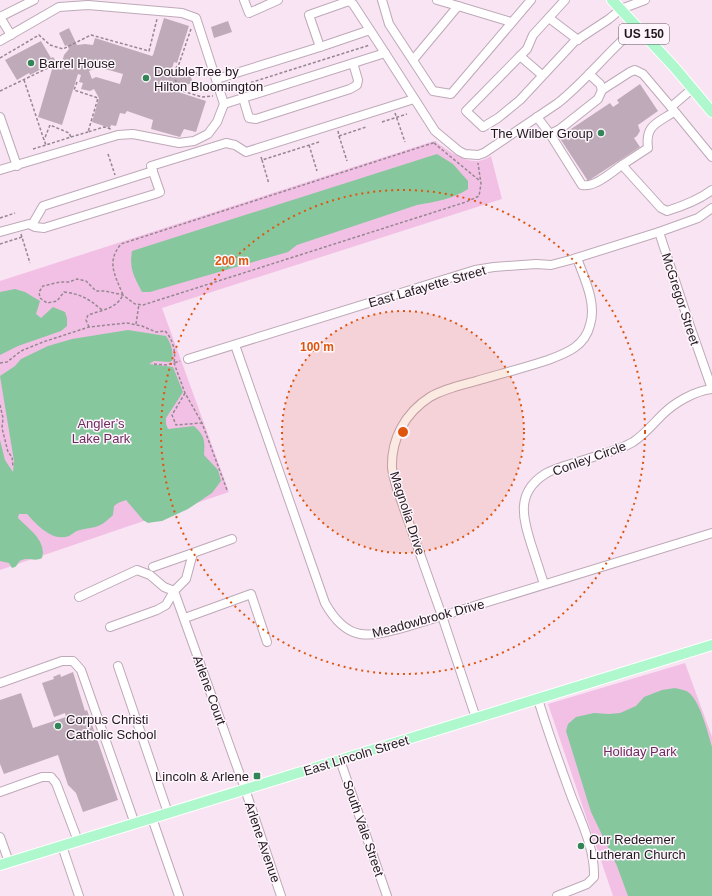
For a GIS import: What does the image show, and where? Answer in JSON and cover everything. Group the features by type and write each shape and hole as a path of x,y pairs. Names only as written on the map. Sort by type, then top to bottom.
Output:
{"main road":[{"name":"US 150","path":"612,0 712,112"},
{"name":"East Lincoln Street","path":"4,864 712,645"}],"street":[{"path":"11,34 0,17 32,0"},
{"path":"244,0 249,13 278,0"},
{"path":"382,0 389,24 433,91 451,94 531,0"},
{"path":"437,0 511,22"},
{"path":"565,0 533,35 527,49 466,111 483,127 498,118 520,100 542,75 578,40 621,9 645,0"},
{"path":"320,47 309,15 349,1 353,4 435,131 465,154 478,155 484,153 537,118 570,94 624,38 637,27"},
{"path":"0,42 59,4 182,13 196,18 224,104 217,122 208,134 194,140 179,143 133,134 118,135 0,170"},
{"path":"412,60 458,6"},
{"path":"549,18 578,40"},
{"path":"217,79 370,30"},
{"path":"224,104 385,53"},
{"path":"520,56 542,75"},
{"path":"243,98 249,118 256,119 350,89 357,85 358,80 353,63"},
{"path":"550,134 560,129 598,99 602,90 635,70 643,74 712,157"},
{"path":"589,74 600,84 602,90"},
{"path":"537,118 550,134 582,185 586,186 593,184 648,148 648,131 653,125 672,110 692,89"},
{"path":"0,232 29,224 35,227 44,228 156,194 160,192 152,166 226,143 235,145 246,152 414,99"},
{"path":"0,117 16,166"},
{"path":"622,165 661,208 667,211 687,204 704,196 712,190"},
{"path":"32,225 43,206 153,171"},
{"path":"704,196 711,211"},
{"name":"East Lafayette Street","path":"188,359 475,270 536,264 552,265 577,258 659,232 698,218 711,211"},
{"name":"McGregor Street","path":"659,232 712,389"},
{"name":"Magnolia Drive","path":"476,718 397,489 392,469 393,450 399,430 413,411 431,397 463,385 562,355 572,351 579,344 586,335 590,326 592,315 591,303 577,258"},
{"name":"Meadowbrook Drive","path":"235,345 324,603 342,626 354,632 367,636 382,634 712,533"},
{"name":"Conley Circle","path":"544,584 524,523 523,507 530,488 546,473 613,451 633,442 646,432 668,410 692,395 712,389"},
{"path":"153,567 232,539"},
{"path":"110,627 157,610 166,604 174,591 186,579 193,553"},
{"path":"79,596 137,570 150,575 164,587 174,591"},
{"name":"Arlene Court","path":"174,591 185,618 245,789"},
{"path":"185,618 251,594 267,642"},
{"path":"0,683 62,660 73,661 81,670 135,824"},
{"path":"118,666 168,813"},
{"path":"538,699 547,731 584,828 594,864 594,877 587,884 557,896"},
{"name":"South Vale Street","path":"340,760 387,896"},
{"path":"0,792 42,777 51,776 56,783 78,841"},
{"name":"Arlene Avenue","path":"245,789 282,896"},
{"path":"152,818 179,896"},
{"path":"0,837 4,864"},
{"path":"62,846 79,896"}],"path":[{"path":"0,58 39,35 50,45 63,49 91,35 149,51 158,16"},
{"path":"192,25 179,64 173,73 179,90 202,97 213,96"},
{"path":"224,92 378,43"},
{"path":"0,92 50,68"},
{"path":"190,75 201,72"},
{"path":"24,80 46,145"},
{"path":"77,82 74,90 98,98 88,132"},
{"path":"84,98 85,94"},
{"path":"393,106 405,142"},
{"path":"382,122 407,114"},
{"path":"335,124 347,161"},
{"path":"44,140 50,125 69,133 71,138"},
{"path":"33,149 104,127 115,130 118,135"},
{"path":"339,136 366,127"},
{"path":"89,327 86,320 88,315 110,308 121,300 123,295 114,274 112,261 115,251 121,244 434,143 442,137"},
{"path":"262,160 319,142"},
{"path":"434,143 480,181"},
{"path":"309,145 317,171"},
{"path":"258,148 270,184"},
{"path":"102,310 92,301 77,294 64,292 57,301 47,304 40,298 39,292 43,286 60,282 69,282 77,279 86,281 96,291 105,291 123,295 135,304 143,305 466,202 479,196 480,181 478,155"},
{"path":"0,218 15,213"},
{"path":"18,227 30,263"},
{"path":"0,244 22,237"},
{"path":"136,325 139,304"},
{"path":"0,363 7,362 21,351 43,342 89,327 127,323 156,332 165,331 170,336 175,356 174,363 185,393 202,422 227,490"},
{"path":"154,364 166,365 188,359"},
{"path":"185,393 172,415 176,425 202,422"},
{"path":"0,405 3,418 2,428 8,452 12,458 13,467"}],"green space":[{"name":"Angler’s Lake Park","path":"434,141 461,158 468,160 483,160 491,156 502,199 162,308 229,492 0,570 0,281"},
{"name":"Holiday Park","path":"685,663 712,737 712,896 613,896 548,704"}],"shaded area":[{"path":"437,154 453,164 468,181 468,189 450,198 417,205 297,245 288,252 150,292 142,292 135,277 131,263 132,251"},
{"path":"15,289 25,292 40,301 36,314 41,318 53,307 65,312 67,326 61,331 18,346 0,355 0,292"},
{"path":"128,330 166,336 168,339 171,345 172,361 154,361 149,364 173,367 183,392 166,418 166,424 168,429 194,426 198,430 204,439 204,455 218,470 221,481 212,493 188,509 162,521 148,523 143,520 126,500 114,506 113,515 101,525 78,530 69,536 57,537 45,531 27,514 19,514 18,518 40,541 43,552 42,558 37,560 24,559 12,568 9,563 0,561 0,440 5,460 13,472 14,461 0,376 15,366 21,359 48,346 72,339"},
{"name":"Holiday Park","path":"675,688 688,692 696,702 700,709 712,747 712,896 628,896 617,866 591,812 566,731 568,724 576,717 594,713 620,713 636,706 644,697 662,690"}],"building":[{"name":"DoubleTree by Hilton Bloomington","path":"164,18 189,26 177,63 174,62 170,75 188,69 193,83 174,88 175,91 206,101 196,132 184,129 180,137 151,129 153,120 127,111 125,114 120,113 116,126 111,125 110,128 92,122 99,98 94,89 90,91 81,89 83,83 79,82 81,75 78,74 62,125 38,117 53,66 50,67 49,65 30,75 29,73 17,80 5,60 41,41 51,58 53,57 55,60 62,62 64,55 69,49 67,45 65,46 59,33 69,28 77,45 93,45 95,38 152,56","holes":["98,67 123,74 120,84 96,77 92,79 89,71"]},
{"path":"228,21 232,32 214,38 211,27"},
{"name":"The Wilber Group","path":"640,84 658,111 638,125 640,131 634,138 640,147 588,181 559,137 610,103 613,107 619,103 617,100"},
{"path":"73,672 85,711 87,710 118,800 83,812 76,793 68,785 58,755 4,774 0,764 0,700 21,693 33,728 66,717 65,713 54,717 42,683 54,679 53,677 60,674 61,677"}],"place":[{"name":"Barrel House","path":"31,63"},
{"name":"DoubleTree by Hilton Bloomington","path":"146,78"},
{"name":"The Wilber Group","path":"601,133"},
{"name":"Corpus Christi Catholic School","path":"58,726"},
{"name":"Lincoln & Arlene","path":"257,776"},
{"name":"Our Redeemer Lutheran Church","path":"581,846"}]}
